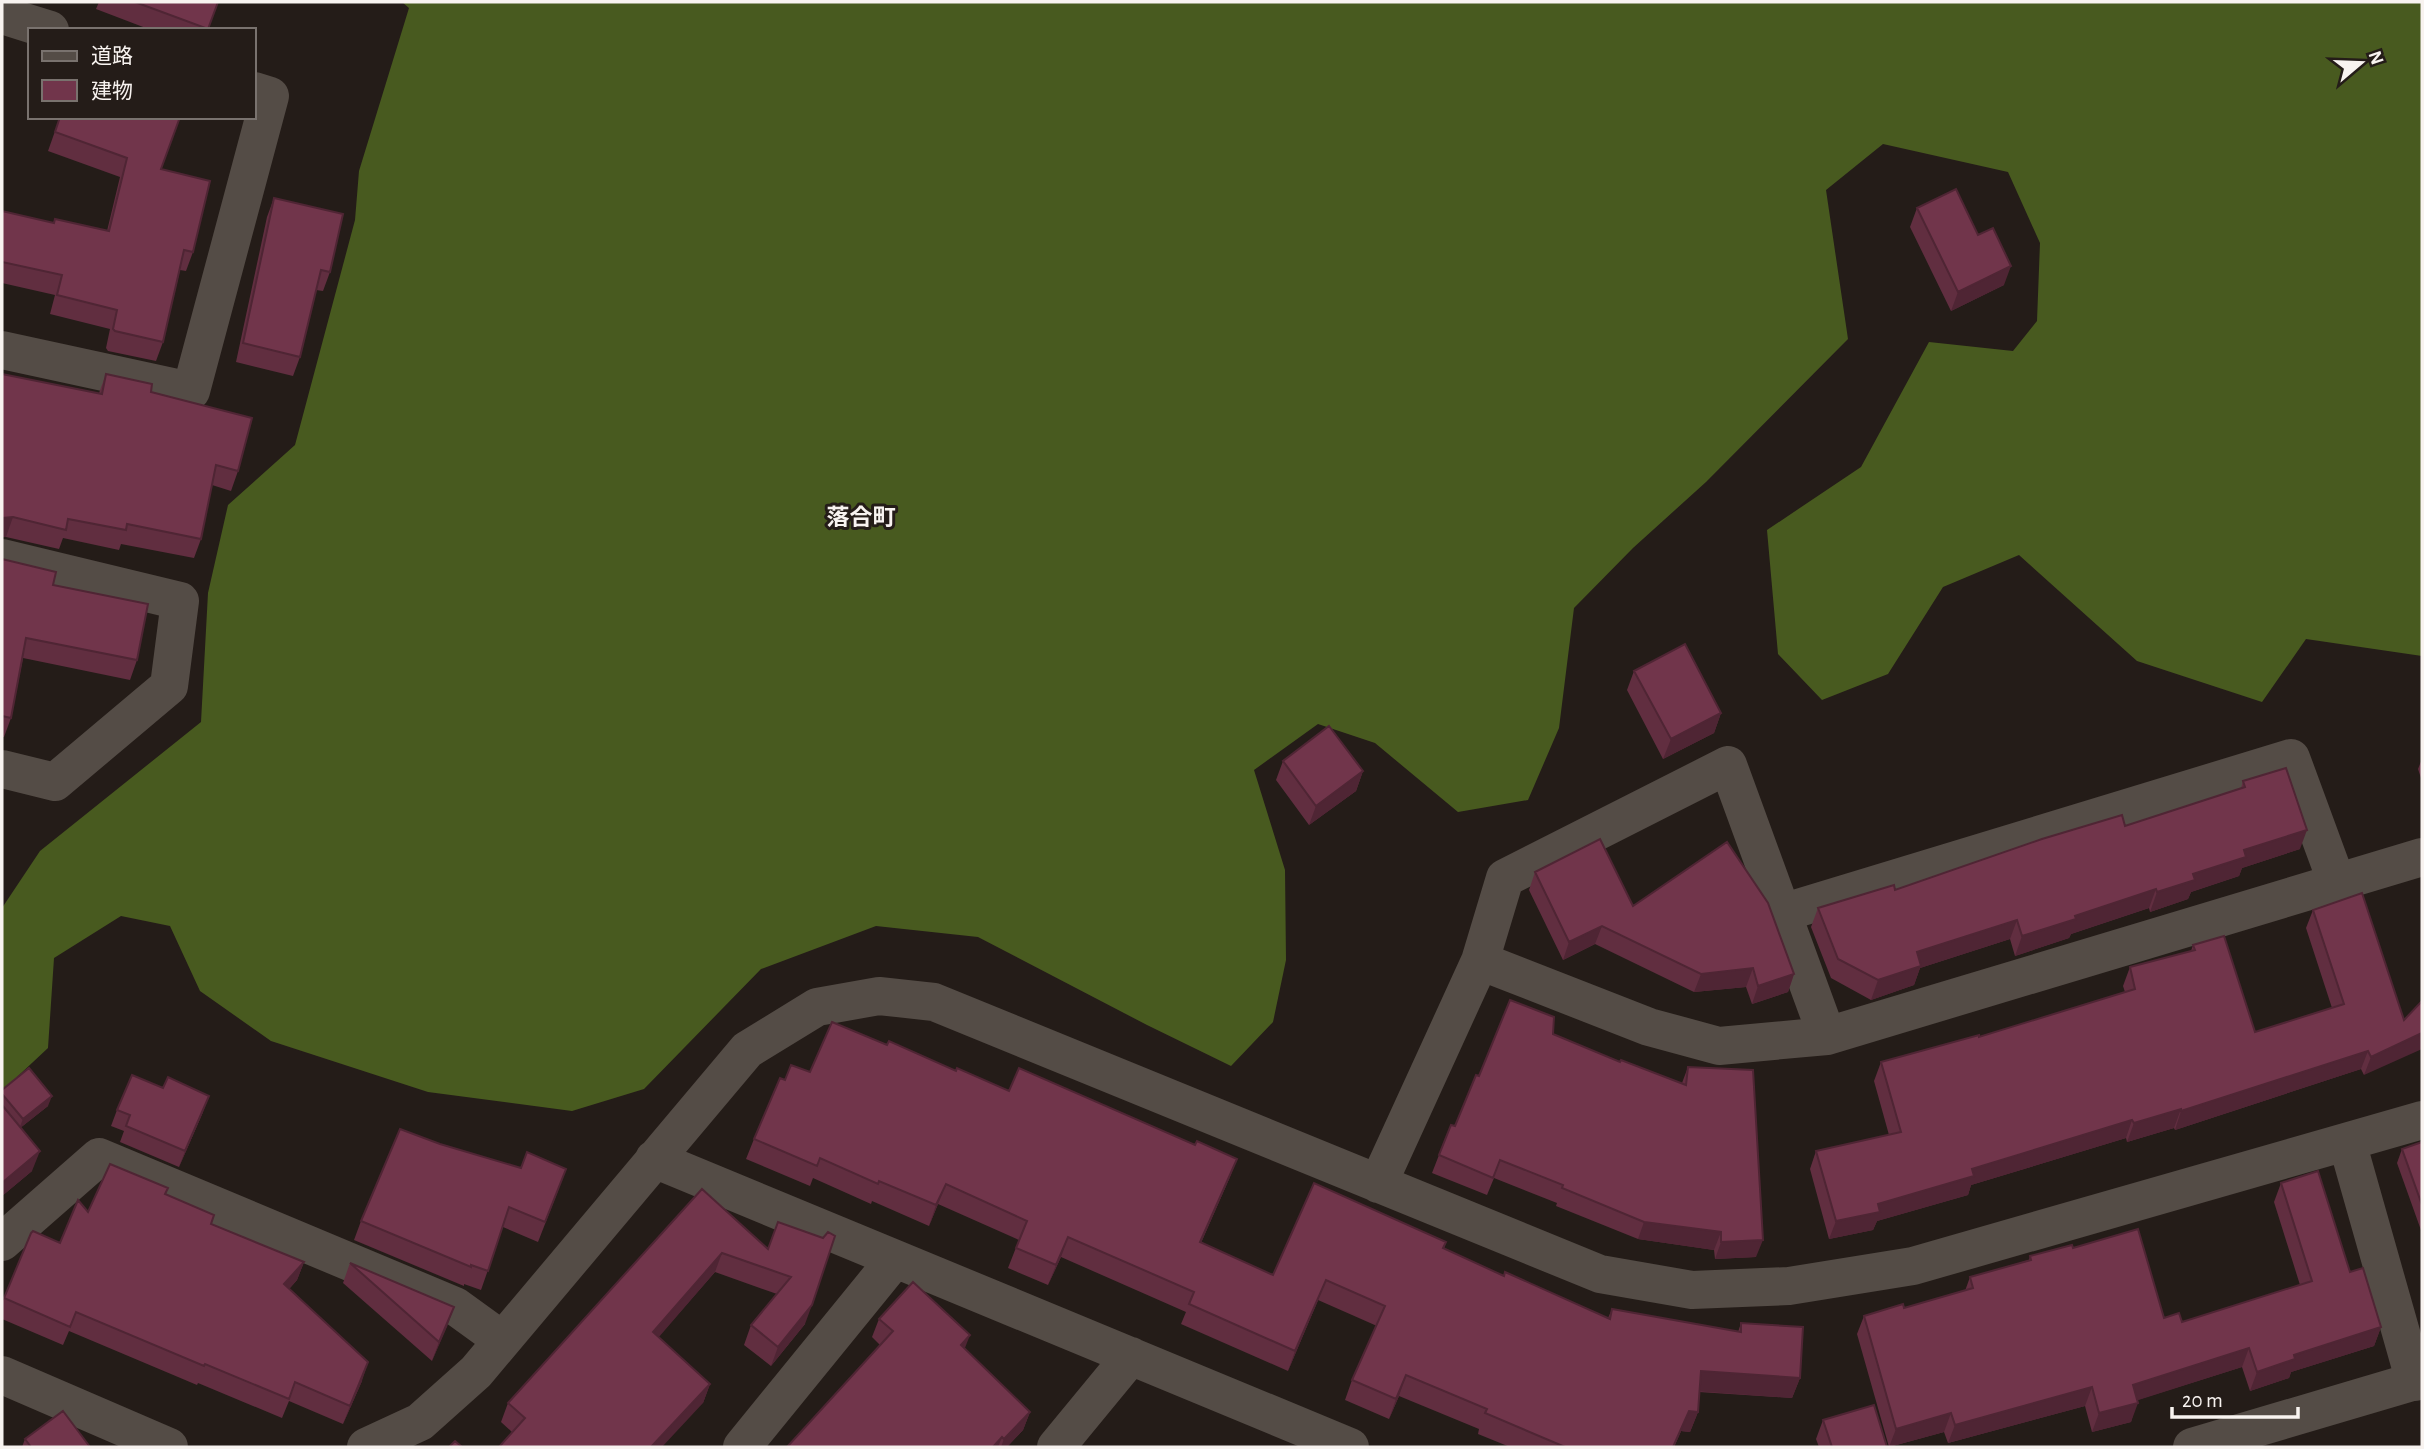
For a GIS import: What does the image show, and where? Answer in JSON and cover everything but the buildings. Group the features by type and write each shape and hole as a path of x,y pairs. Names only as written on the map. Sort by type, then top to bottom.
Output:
{"street":[{"path":"2,15 44,28"},
{"path":"2,350 191,391 270,96 256,92"},
{"path":"2,558 180,601 169,686 55,782 2,769"},
{"path":"1782,913 2291,758 2337,883"},
{"path":"1378,1184 1480,961 1505,878 1728,765 1827,1036"},
{"path":"1480,961 1649,1027 1720,1046 1827,1036 2422,857"},
{"path":"366,1447 420,1422 475,1372 747,1050 817,1007 879,996 934,1002 1600,1274 1692,1290 1790,1286 1913,1266 2422,1120"},
{"path":"2192,1447 2418,1380 2347,1142"},
{"path":"2,1242 99,1157 455,1306 502,1340"},
{"path":"654,1159 1350,1447"},
{"path":"741,1447 895,1259"},
{"path":"1056,1447 1131,1356"},
{"path":"2,1376 169,1447"}],"green space":[{"path":"402,2 2422,2 2422,656 2306,639 2262,702 2137,661 2019,555 1943,587 1888,674 1822,700 1778,654 1767,530 1861,467 1929,342 2013,351 2037,321 2040,243 2008,172 1883,144 1826,190 1848,339 1706,482 1633,548 1574,608 1559,728 1528,800 1458,812 1375,743 1318,724 1254,770 1285,870 1286,960 1273,1022 1231,1066 978,937 876,926 761,969 644,1089 572,1111 428,1092 271,1041 200,991 170,926 121,916 54,958 48,1048 2,1091 2,908 40,851 201,722 208,593 228,505 295,445 355,220 359,171 409,8"}],"district":[{"name":"落合町","path":"861,517"}]}
